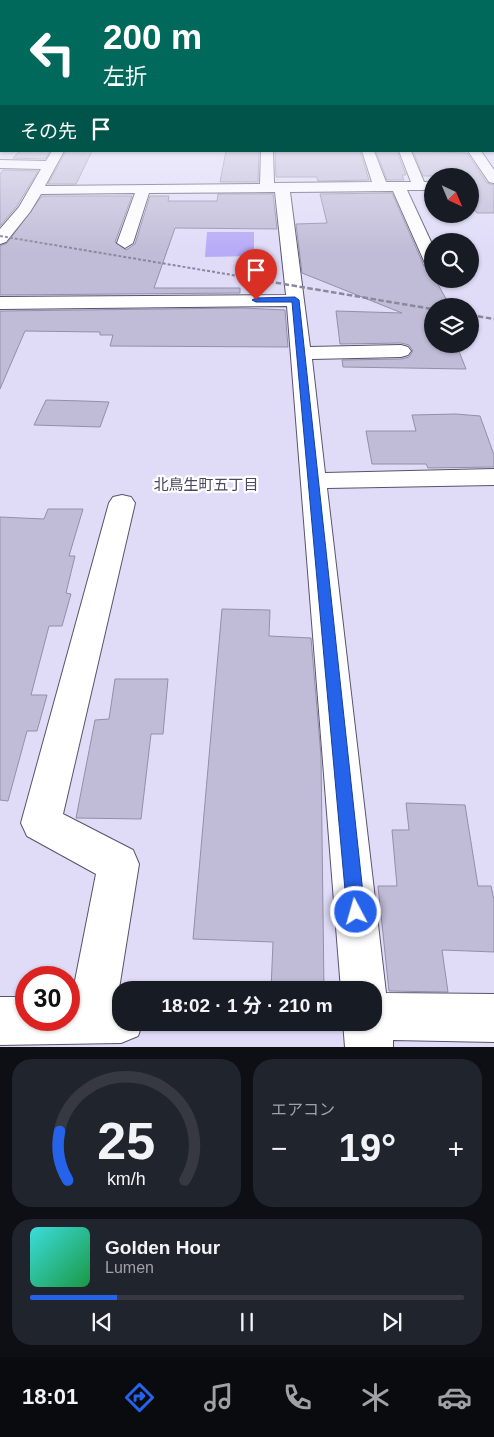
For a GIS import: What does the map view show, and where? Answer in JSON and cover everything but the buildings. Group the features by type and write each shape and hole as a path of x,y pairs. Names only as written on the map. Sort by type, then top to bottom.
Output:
{"street":[{"path":"0,239 25,209 56,155"},
{"path":"268,155 295,300 363,981"},
{"path":"369,155 380,186"},
{"path":"407,155 424,183"},
{"path":"477,155 494,179"},
{"path":"0,164 50,165"},
{"path":"479,185 494,185"},
{"path":"398,186 424,243"},
{"path":"35,190 424,186"},
{"path":"125,243 144,188"},
{"path":"0,303 295,300"},
{"path":"301,353 401,351"},
{"path":"313,481 494,478"},
{"path":"0,1021 106,1019 118,864 41,823 122,504"},
{"path":"382,1016 494,1018"},
{"path":"368,1031 369,1047"}],"shaded area":[{"path":"207,232 254,232 254,256 205,257"}],"railway":[{"path":"0,236 268,281"},
{"path":"260,280 424,308"},
{"path":"479,316 494,319"}],"district":[{"name":"北鳥生町五丁目","path":"206,485"}],"route":[{"path":"256,300 295,300 356,912"}]}
